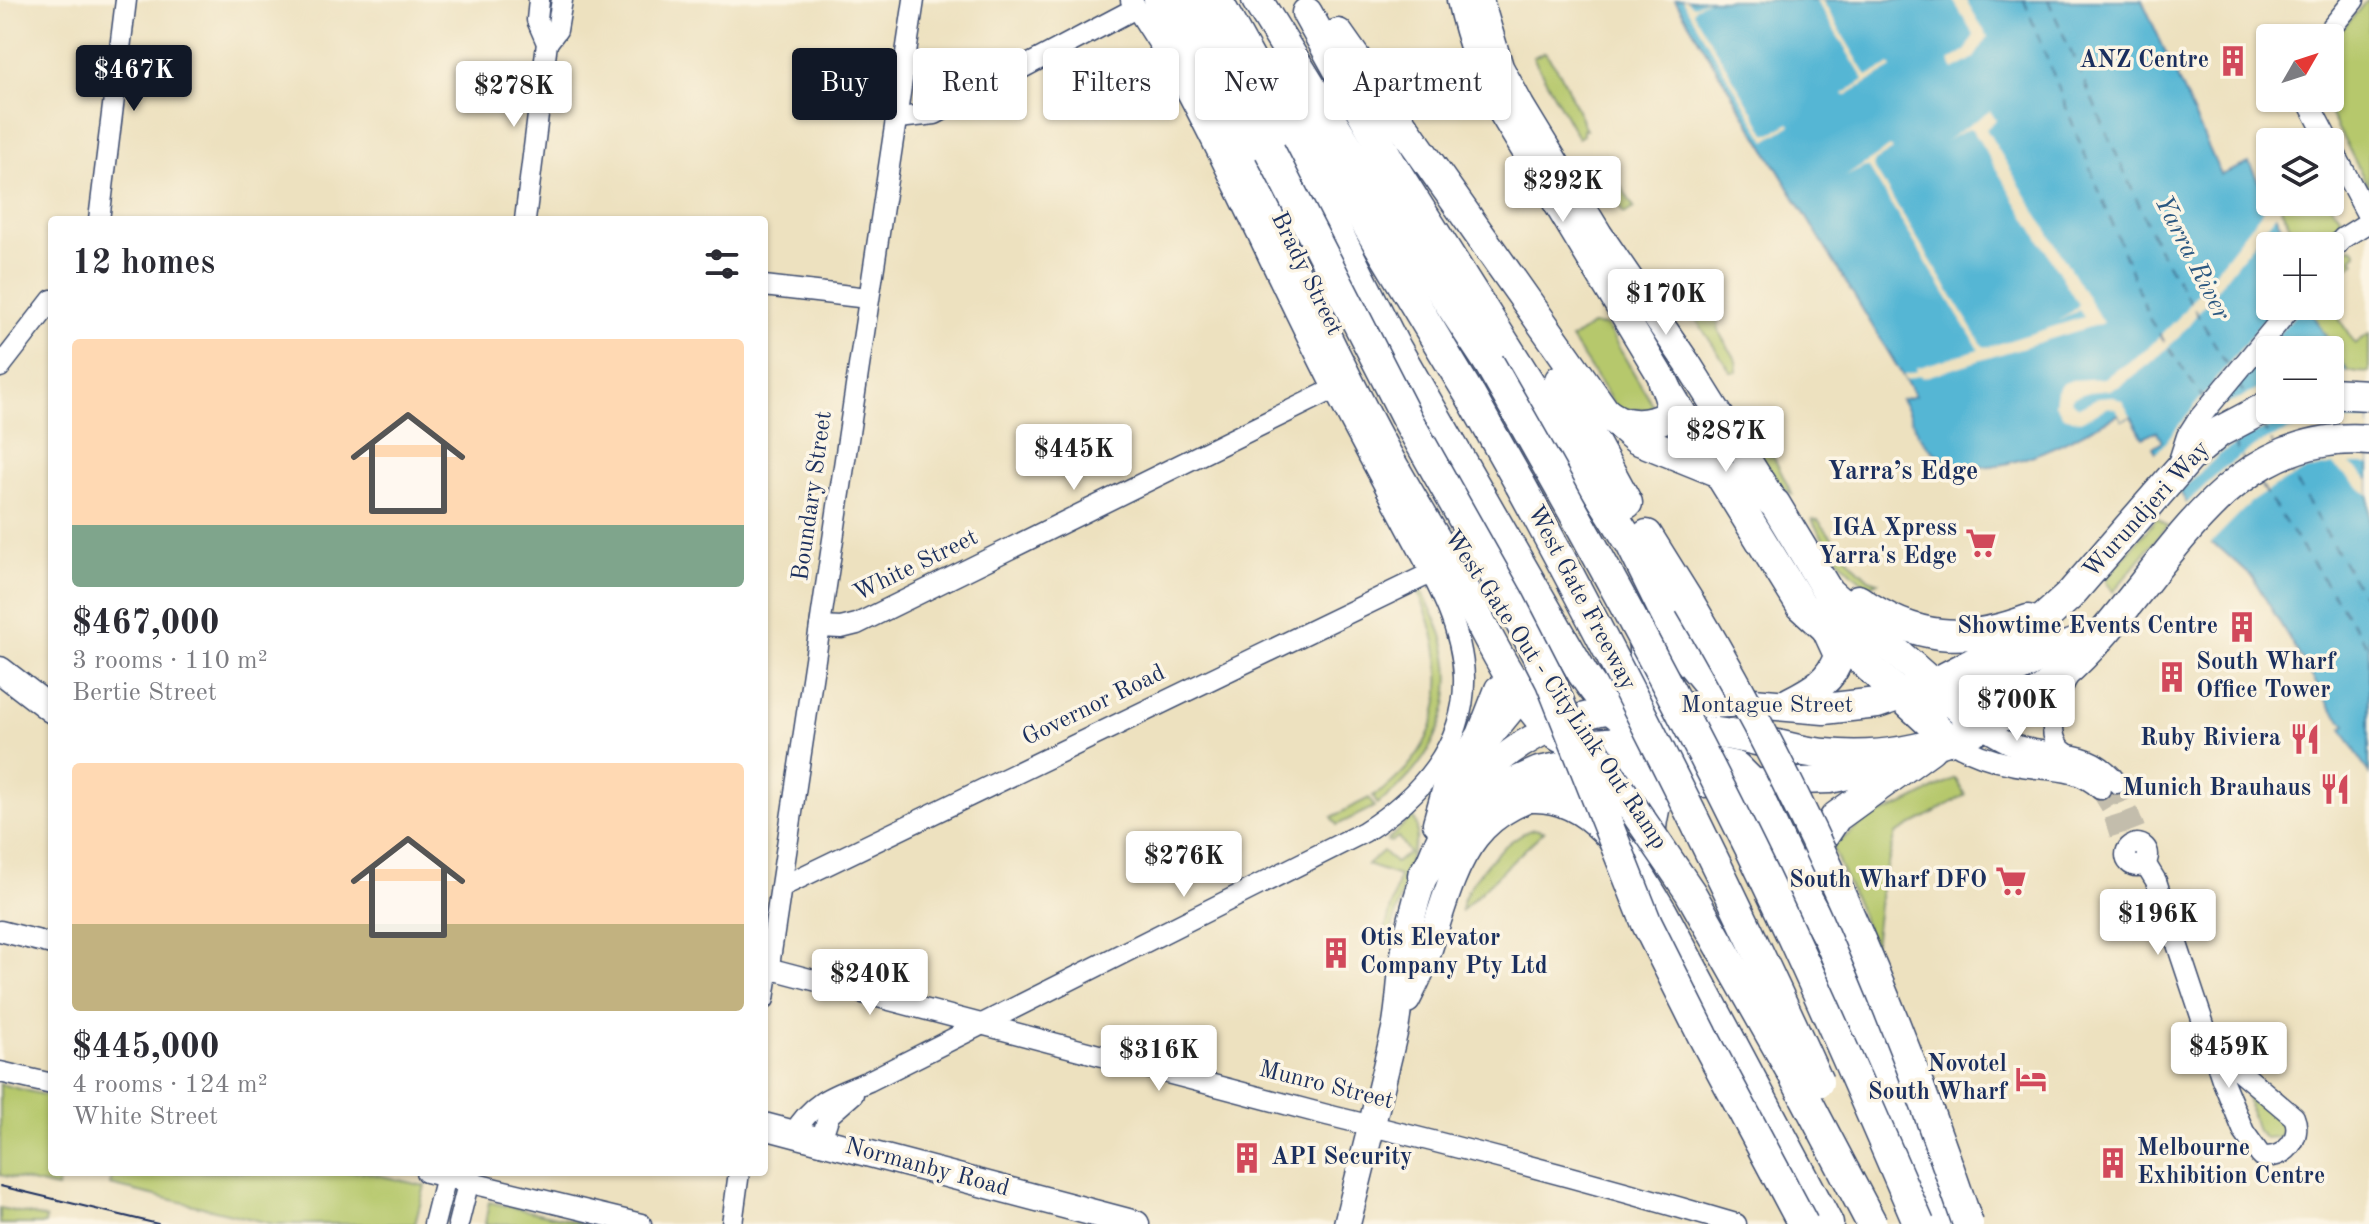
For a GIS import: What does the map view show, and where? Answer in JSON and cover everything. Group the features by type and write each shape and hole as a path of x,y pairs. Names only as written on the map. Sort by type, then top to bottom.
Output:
{"highway":[{"name":"West Gate Freeway","path":"1232,0 1489,363 1629,612 1738,823 1863,1094 1919,1224"},
{"path":"1257,0 1405,245"},
{"name":"West Gate Freeway","path":"1277,0 1405,245 1520,484 1623,676 1744,920 1822,1090 1875,1224"},
{"path":"1142,3 1195,72"},
{"path":"1197,3 1407,419 1509,600 1551,682 1654,937 1803,1224"},
{"path":"1197,3 1255,69 1393,343 1583,674 1668,761"},
{"path":"1307,4 1604,411 1637,439 1751,485 1775,504 1828,592 1981,727"},
{"path":"1307,4 1390,162 1729,670 1829,864 1891,1011 1968,1224"},
{"path":"1228,120 1248,175 1356,398 1492,642 1510,691 1550,730 1570,741 1629,721"},
{"name":"West Gate Out - CityLink Out Ramp","path":"1230,120 1413,472 1506,625 1690,892 1875,1224"},
{"path":"1431,170 1553,366 1680,647 1692,666 1721,692 1771,704"},
{"path":"1604,411 1620,422 1638,424 1658,421 1668,413 1671,404 1664,383"},
{"path":"2344,394 2369,395"},
{"name":"Wurundjeri Way","path":"2066,599 2176,471 2219,432 2256,412"},
{"name":"Wurundjeri Way","path":"2096,639 2188,529 2239,479 2290,451 2330,441 2369,440"},
{"path":"1718,471 1788,588 1811,616 1901,696 1936,745"},
{"path":"1573,788 1589,782 1611,766 1647,673 1642,623 1620,510"},
{"path":"1795,537 1850,595 1892,622 1924,632 1950,636 1987,632 2041,615 2066,599"},
{"path":"1461,768 1510,691 1542,668 1550,648 1549,622 1539,598"},
{"name":"Montague Street","path":"1771,704 1841,709 1901,696 1941,693 2029,632 2066,599"},
{"path":"1667,921 1654,886 1650,840 1653,811 1668,761 1701,732 1738,712 1771,704 1823,683 1834,670 1839,655 1828,631"},
{"path":"1941,693 1979,690 2054,650 2096,639"},
{"path":"1701,732 1821,754 1881,754 1936,745 1981,727 2037,694 2096,639"},
{"path":"1936,745 1836,817 1820,841 1813,871 1814,885 1834,950 1947,1224"},
{"path":"1426,867 1461,821 1503,788 1527,777 1553,769 1668,761 1729,764 1752,783 1834,950"},
{"path":"1533,797 1558,798 1572,804 1590,817 1621,850 1667,921 1828,1224"}],"main road":[{"path":"1460,0 1473,48 1494,98 1718,471"},
{"path":"1480,0 1500,67 1521,106 1599,234 1683,355 1775,504"},
{"path":"0,670 48,707"},
{"name":"Montague Street","path":"1629,721 1771,704"},
{"path":"1426,867 1451,812 1465,794 1503,758 1531,738 1550,730"},
{"path":"1752,783 1854,776 1936,745"},
{"path":"1395,1026 1426,958 1450,881 1464,853 1497,817 1533,797 1668,761"},
{"path":"1347,1224 1395,1026 1406,941 1445,791 1461,768"},
{"name":"Normanby Road","path":"768,1127 1136,1224"}],"street":[{"path":"99,216 126,0"},
{"path":"539,0 537,20 547,43"},
{"path":"525,216 547,43 557,30 562,0"},
{"name":"Boundary Street","path":"768,957 914,0"},
{"path":"2334,24 2354,0"},
{"path":"898,118 935,114 1142,3"},
{"name":"Brady Street","path":"869,1081 1338,847 1385,819 1415,793 1434,769 1456,728 1463,692 1459,641 1431,573 1334,389 1142,3"},
{"path":"2344,172 2369,220 2344,238"},
{"path":"768,286 868,298"},
{"path":"0,367 48,305"},
{"path":"2176,471 2187,436 2196,422 2280,320"},
{"name":"White Street","path":"820,627 841,628 857,624 1334,389"},
{"name":"Governor Road","path":"781,887 1431,573"},
{"path":"2067,754 2055,742 2053,721 2062,687 2096,639"},
{"path":"1936,745 1965,749 2012,765 2078,774 2109,786 2096,763 2083,757 2015,745 1981,727"},
{"path":"2135,848 2156,881 2207,1034 2229,1097 2253,1147 2266,1158 2282,1153 2296,1138 2298,1129 2294,1117 2224,1058 2207,1034"},
{"path":"0,931 48,943"},
{"name":"Munro Street","path":"768,969 1618,1189 1736,1224"},
{"path":"0,1072 48,1083"},
{"path":"794,1133 805,1114 821,1101 869,1081"},
{"path":"821,1140 829,1115 869,1081"},
{"path":"434,1224 440,1176"},
{"path":"732,1224 738,1176"},
{"path":"458,1224 470,1177 641,1224"}],"green space":[{"path":"2369,0 2369,188 2344,140 2344,128 2338,128 2329,112 2344,112 2344,27"},
{"path":"1545,52 1561,74 1586,130 1578,138 1533,57"},
{"path":"1611,169 1634,208 1624,214 1607,187"},
{"path":"2285,216 2342,217 2331,232 2293,232"},
{"path":"2354,248 2357,253 2352,259 2355,262 2344,271 2344,250"},
{"path":"1717,317 1718,327 1734,357 1737,372 1731,372 1695,318"},
{"path":"2316,320 2340,320 2355,344 2369,334 2369,373 2348,371 2344,365 2344,336 2326,336"},
{"path":"1592,325 1606,326 1655,409 1618,410 1571,339"},
{"path":"1764,447 1770,457 1773,456 1792,494 1753,453"},
{"path":"2157,518 2167,526 2113,592 2105,580"},
{"path":"1812,519 1818,520 1854,565 1869,579 1878,582 1869,587 1852,573"},
{"path":"1418,583 1442,635 1448,684 1445,708 1427,752 1396,789 1377,804 1373,796 1406,769 1421,748 1432,726 1438,703 1438,656 1433,632 1415,585"},
{"path":"1955,778 1965,795 1896,834 1881,889 1874,946 1832,847 1868,819"},
{"path":"1369,798 1374,807 1337,825 1332,817"},
{"path":"1412,816 1416,823 1416,838 1391,933 1385,931 1399,876 1367,865 1383,851 1395,863 1409,853 1398,837 1387,841"},
{"path":"1534,829 1544,831 1461,911 1469,889 1488,863 1512,841"},
{"path":"0,1084 48,1096 48,1176 60,1176 57,1188 0,1175"},
{"path":"2249,1091 2284,1120 2285,1129 2278,1137 2264,1138 2257,1131 2246,1096"},
{"path":"112,1176 382,1176 425,1186 415,1224 273,1224 110,1185"},
{"path":"489,1202 586,1224 485,1224"},
{"path":"0,1208 46,1218 45,1224 0,1224"}],"water":[{"name":"Yarra River","path":"1675,0 2142,0 2221,175 2249,163 2256,177 2256,216 2276,216 2284,232 2256,232 2256,320 2316,320 2325,336 2256,336 2256,424 2344,424 2344,367 2369,408 2369,774 2342,728 2346,725 2332,710 2253,578 2211,543 2153,447 2162,441 2157,431 2143,438 2131,416 2122,420 2119,414 2021,460 1994,466 1968,466 1945,459 1924,442 1901,400 1915,396"}],"pier":[{"path":"1682,0 1693,6 1708,0 1693,12 1766,133 1771,134 1789,123 1791,125 1766,141"},
{"path":"1816,0 1822,0 1867,76 1890,65 1892,68 1845,96 1843,94 1864,80"},
{"path":"1953,0 1966,0 1988,37 1974,58 1954,70 1949,61 1966,50 1974,35"},
{"path":"1990,111 1996,120 1986,129 2103,323 1922,378 1920,375 1905,380 1903,375 1917,371 1916,368 1979,349 1869,168 1845,177 1890,147 1893,150 1875,161 1873,166 1983,346 2084,317 2079,310 2058,321 2078,304 1972,129 1945,141"},
{"path":"2258,216 2275,216 2262,232 2256,232 2256,240 2179,337 2155,359 2120,386 2089,392 2073,397 2071,401 2079,407 2099,397 2112,396 2122,401 2131,416 2122,420 2117,410 2109,407 2080,421 2063,416 2055,404 2057,391 2062,384 2072,380 2104,378 2146,350 2178,318"},
{"path":"2264,320 2290,320 2277,336 2256,336 2256,360 2220,403 2223,406 2256,391 2256,424 2278,424 2249,436 2219,455 2177,494 2154,456"},
{"path":"2344,372 2353,372 2369,400 2369,414 2344,413"},
{"path":"2369,420 2369,464 2350,464 2369,480 2369,495 2333,465 2305,471 2251,502 2208,546 2184,506 2221,470 2272,437 2310,424"}],"ferry route":[{"path":"2024,0 2150,320 2204,400"},
{"path":"2048,0 2158,248 2229,368"},
{"path":"2238,384 2247,399"},
{"path":"2262,425 2273,444"},
{"path":"2232,442 2244,460"},
{"path":"2287,467 2369,606"},
{"path":"2261,486 2369,648"}],"tunnel":[{"path":"2117,783 2137,834"},
{"path":"2100,789 2111,807 2121,839"}],"tram line":[{"path":"0,1186 158,1224"}],"place":[{"name":"ANZ Centre","path":"2233,61"},
{"name":"IGA Xpress Yarra's Edge","path":"1981,543"},
{"name":"Showtime Events Centre","path":"2242,627"},
{"name":"South Wharf Office Tower","path":"2172,677"},
{"name":"Ruby Riviera","path":"2305,739"},
{"name":"Munich Brauhaus","path":"2335,789"},
{"name":"South Wharf DFO","path":"2011,881"},
{"name":"Otis Elevator Company Pty Ltd","path":"1336,953"},
{"name":"Novotel South Wharf","path":"2031,1079"},
{"name":"API Security","path":"1247,1158"},
{"name":"Melbourne Exhibition Centre","path":"2113,1163"}],"district":[{"name":"Yarra’s Edge","path":"1903,472"}]}
